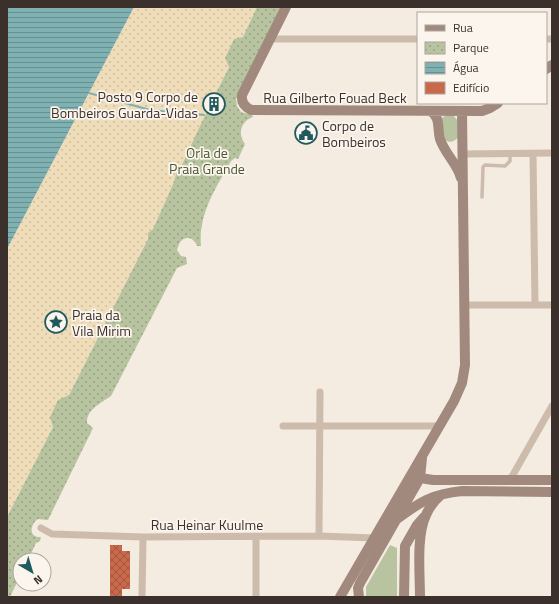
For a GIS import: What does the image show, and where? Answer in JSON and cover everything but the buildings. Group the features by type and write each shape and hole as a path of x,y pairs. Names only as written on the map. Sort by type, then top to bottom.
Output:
{"street":[{"path":"286,7 270,39 417,39"},
{"name":"Rua Gilberto Fouad Beck","path":"270,39 241,99 245,106 255,111 462,111 486,110 496,104"},
{"path":"431,111 439,120"},
{"path":"445,111 440,115 439,120 443,143 456,165 462,182"},
{"path":"340,597 440,426 458,393 463,378 465,365 462,111"},
{"path":"443,143 454,145 462,139"},
{"path":"443,143 452,151 463,154 552,154"},
{"path":"533,154 536,305"},
{"path":"464,305 552,305"},
{"path":"319,536 320,392"},
{"path":"510,480 552,406"},
{"path":"283,426 440,426"},
{"path":"359,593 420,478 422,456"},
{"path":"410,476 433,480 552,480"},
{"path":"397,519 423,501 445,494 462,491 552,492"},
{"path":"404,597 405,546 417,525 436,500 445,494"},
{"path":"420,597 420,542 426,515"},
{"name":"Rua Heinar Kuulme","path":"41,528 52,534 256,537 319,536 374,538"},
{"path":"142,597 143,536"},
{"path":"256,537 256,597"}],"lane":[{"path":"482,197 483,167 486,165 505,166 510,161 510,154"}],"green space":[{"name":"Orla de Praia Grande","path":"257,7 283,7 236,99 237,106 241,112 252,115 253,117 243,125 241,136 245,144 238,159 235,158 231,161 209,202 202,223 201,246 197,246 194,241 188,238 183,239 180,242 177,250 181,256 186,257 187,264 177,268 111,396 95,407 89,414 87,423 93,428 48,520 38,519 33,524 32,533 37,537 41,537 40,541 36,543 32,552 12,552 12,592 10,597 7,597 7,517 53,427 50,417 58,400 69,395 148,239 148,233 153,229 174,182 176,174 180,169 207,112 207,101 215,95 229,67 225,58 234,39 243,37"},
{"path":"446,115 453,115 458,121 458,138 452,142 445,140 442,118"},
{"path":"390,545 397,548 397,597 366,597 366,587"}],"sand":[{"name":"Praia da Vila Mirim","path":"134,7 257,7 243,37 234,39 225,58 229,66 215,95 212,96 208,112 176,175 153,229 150,231 148,239 69,395 58,400 53,427 7,517 7,249"}],"water":[{"path":"7,7 134,7 7,249"}],"waterway":[{"path":"89,93 150,110 204,115"}],"place":[{"name":"Posto 9 Corpo de Bombeiros Guarda-Vidas","path":"214,104"},
{"name":"Corpo de Bombeiros","path":"306,133"},
{"name":"Praia da Vila Mirim","path":"56,322"}]}
